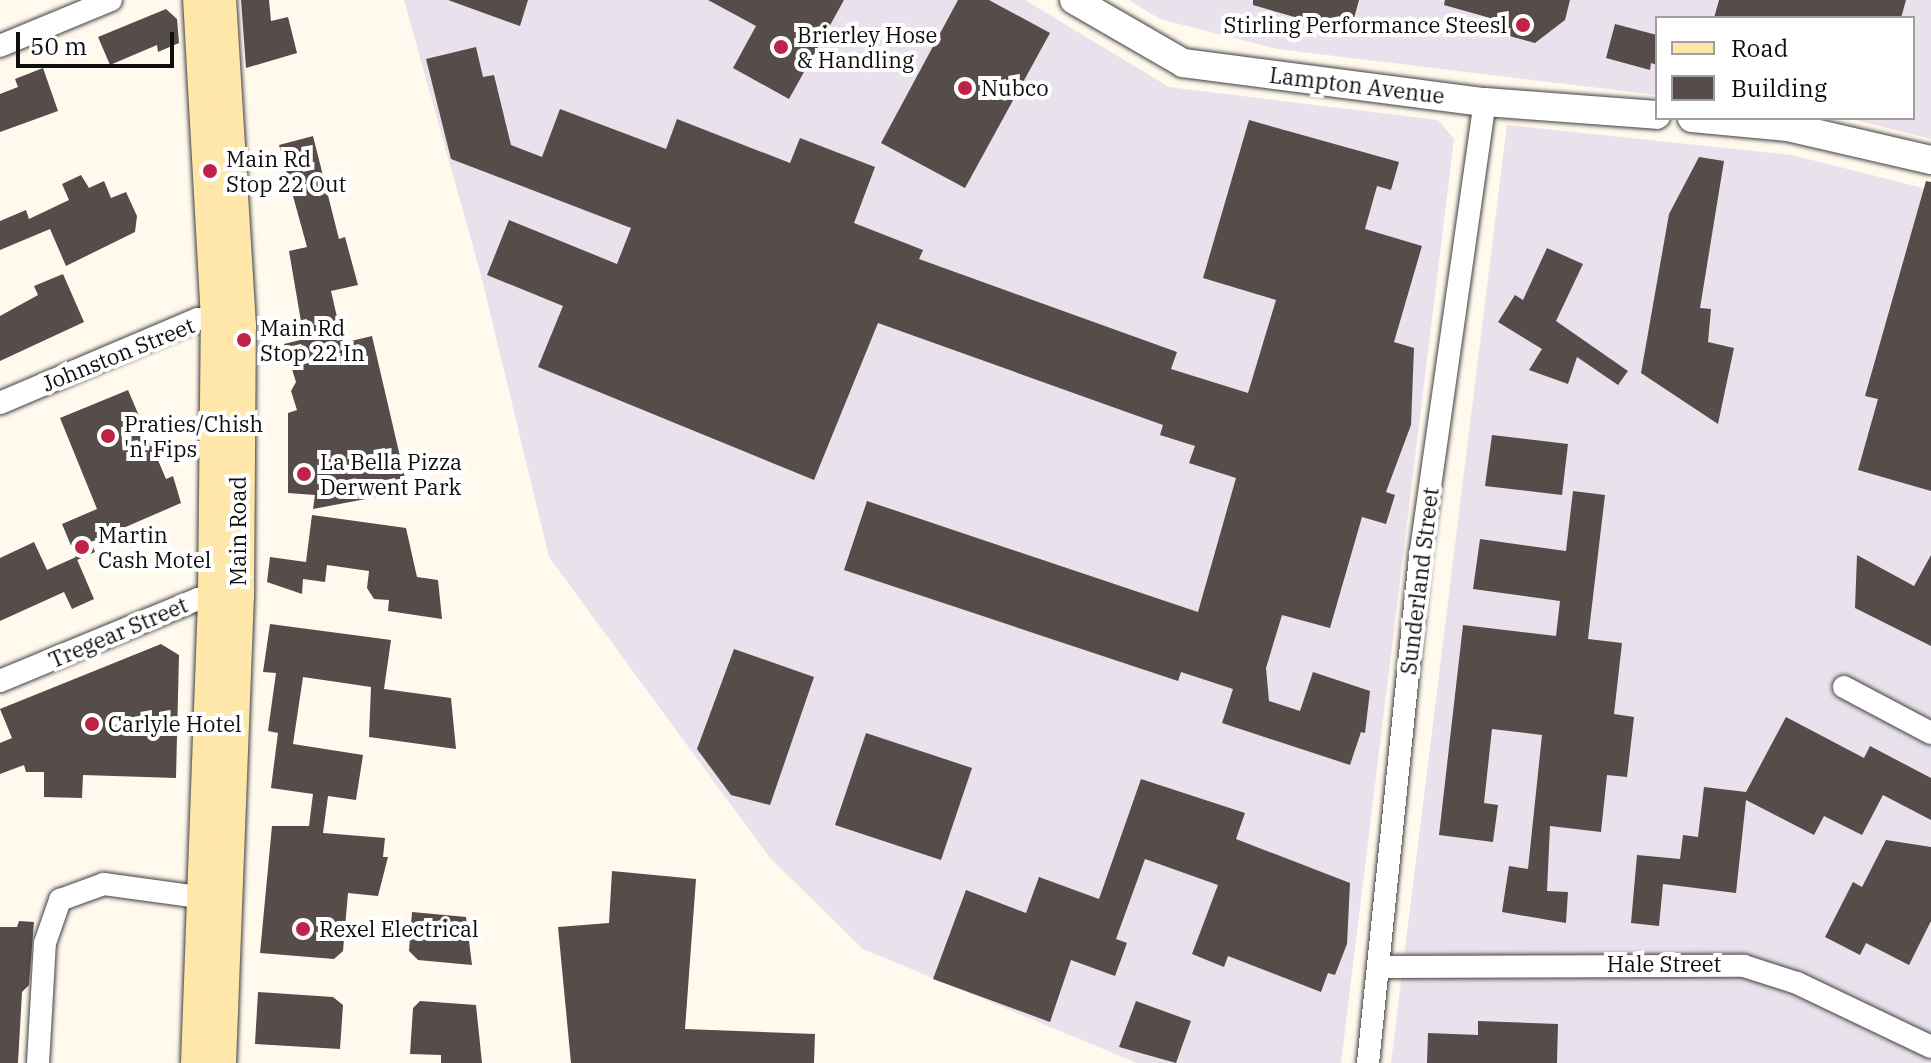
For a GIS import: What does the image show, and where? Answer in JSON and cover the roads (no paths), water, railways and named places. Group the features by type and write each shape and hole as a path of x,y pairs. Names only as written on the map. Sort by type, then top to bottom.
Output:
{"main road":[{"name":"Main Road","path":"199,0 228,319"},
{"name":"Main Road","path":"220,0 228,319 226,595 216,898 220,1063"},
{"name":"Main Road","path":"197,1063 216,898"}],"street":[{"path":"0,46 111,0"},
{"name":"Lampton Avenue","path":"1074,0 1183,63 1485,102 1655,115"},
{"name":"Sunderland Street","path":"1368,1063 1420,557 1485,102"},
{"path":"1713,120 1788,127 1931,160"},
{"name":"Johnston Street","path":"0,403 198,319 228,319"},
{"name":"Tregear Street","path":"0,681 226,595"},
{"path":"1844,687 1931,733"},
{"path":"38,1063 45,943 60,900 104,884 216,898"},
{"name":"Hale Street","path":"1379,967 1744,966 1797,983 1931,1047"}],"place":[{"name":"Stirling Performance Steesl","path":"1523,25"},
{"name":"Brierley Hose & Handling","path":"781,47"},
{"name":"Nubco","path":"965,88"},
{"name":"Main Rd Stop 22 Out","path":"210,171"},
{"name":"Main Rd Stop 22 In","path":"244,340"},
{"name":"Praties/Chish 'n' Fips","path":"108,436"},
{"name":"La Bella Pizza Derwent Park","path":"304,474"},
{"name":"Martin Cash Motel","path":"82,547"},
{"name":"Carlyle Hotel","path":"92,724"},
{"name":"Rexel Electrical","path":"303,929"}]}
